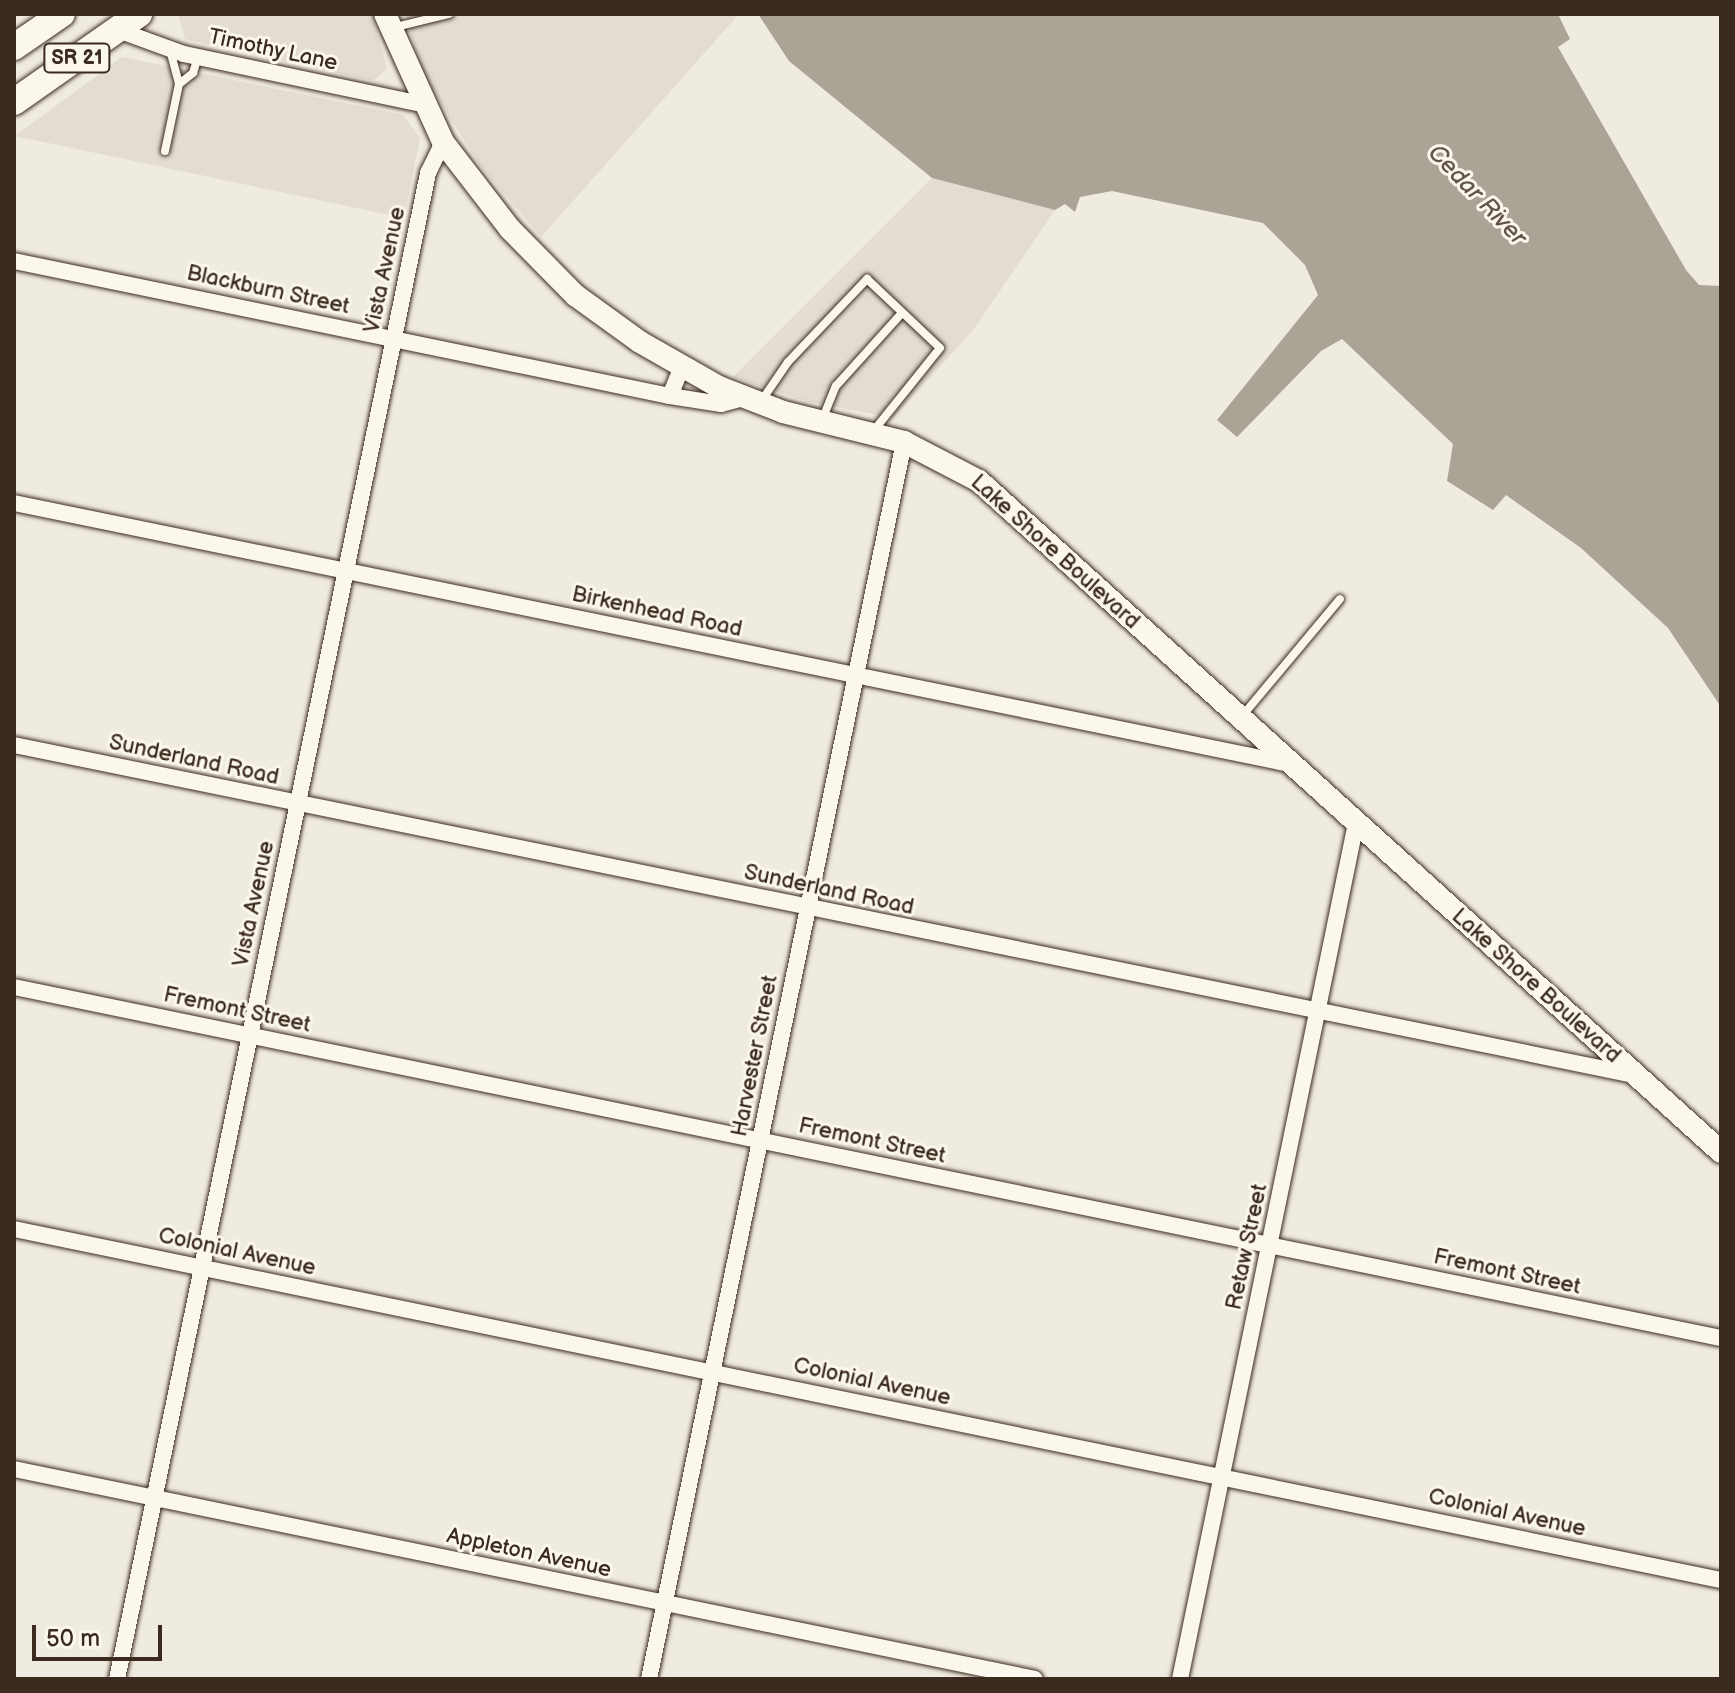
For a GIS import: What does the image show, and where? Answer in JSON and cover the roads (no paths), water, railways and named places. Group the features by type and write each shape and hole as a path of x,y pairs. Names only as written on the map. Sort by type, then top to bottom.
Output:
{"main road":[{"name":"SR 21","path":"14,102 139,14"},
{"name":"SR 21","path":"17,40 52,17"}],"street":[{"name":"Lake Shore Boulevard","path":"387,22 422,104 443,142 544,267 606,319 682,366 752,401 904,442 986,487 1721,1152"},
{"name":"Timothy Lane","path":"118,30 198,57 422,104"},
{"name":"Vista Avenue","path":"117,1679 428,173 443,142"},
{"name":"Blackburn Street","path":"14,261 670,396 721,404 752,401"},
{"path":"670,396 682,366"},
{"name":"Harvester Street","path":"649,1679 904,442"},
{"name":"Birkenhead Road","path":"14,503 1290,764"},
{"name":"Sunderland Road","path":"14,745 1636,1076"},
{"name":"Retaw Street","path":"1180,1679 1356,823"},
{"name":"Fremont Street","path":"14,987 1721,1338"},
{"name":"Colonial Avenue","path":"14,1229 1721,1580"},
{"name":"Appleton Avenue","path":"14,1469 1035,1679"}],"lane":[{"path":"387,22 449,14"},
{"path":"165,151 179,84 170,49"},
{"path":"179,84 193,73 198,57"},
{"path":"752,401 867,279 940,348 872,434"},
{"path":"822,421 836,386 902,313"},
{"path":"1240,718 1340,599"}],"water":[{"name":"Cedar River","path":"758,14 1558,14 1570,39 1558,47 1686,270 1699,285 1721,286 1721,707 1668,628 1581,548 1506,495 1493,510 1447,481 1453,444 1342,339 1321,351 1237,437 1217,420 1318,295 1305,265 1263,223 1112,191 1080,197 1075,212 1065,204 1055,210 932,178 789,61"}]}
